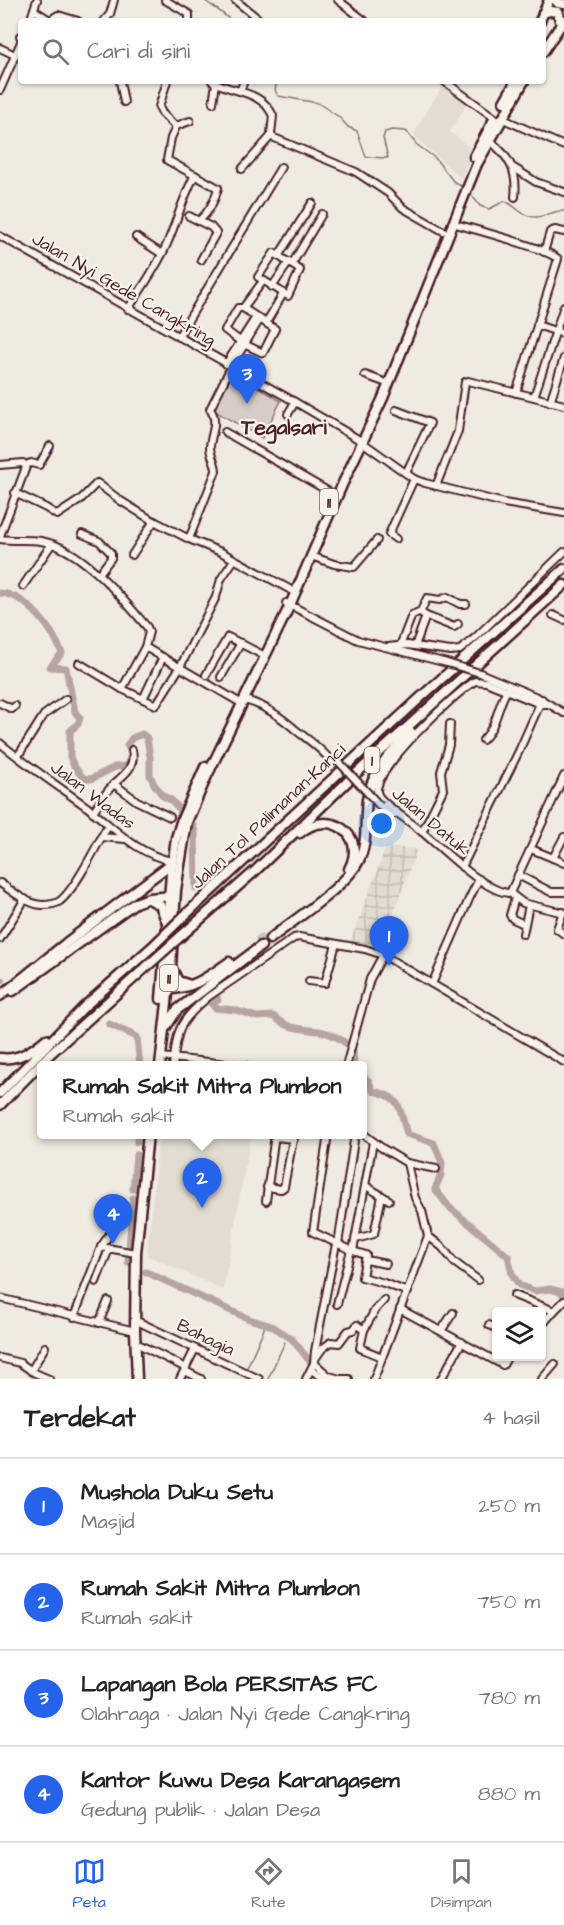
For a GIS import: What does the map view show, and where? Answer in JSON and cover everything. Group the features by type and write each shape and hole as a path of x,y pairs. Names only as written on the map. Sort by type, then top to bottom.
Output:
{"highway":[{"path":"541,17 549,0"},
{"path":"555,0 564,4"},
{"path":"541,17 550,11 558,12 562,23 546,48"},
{"name":"11","path":"288,604 291,591 333,494 387,387 443,231 515,84"},
{"name":"11","path":"156,1061 165,992 171,967 172,864 187,816 311,556 452,223 483,139 522,84"},
{"name":"Jalan Tol Palimanan–Kanci","path":"0,1093 85,1006 564,569"},
{"name":"Jalan Tol Palimanan–Kanci","path":"44,1061 254,872 299,827 564,585"},
{"path":"254,872 310,826 325,823 338,825 348,832 353,842 354,857 347,872 268,937 336,887 354,869 364,845 367,799 375,774 390,754 457,684"},
{"path":"0,998 66,943 172,864"},
{"path":"123,901 147,892 173,893"},
{"path":"0,998 124,910 144,899 173,893"},
{"name":"11","path":"161,1061 167,926 173,893"},
{"path":"144,899 160,905 164,911 167,926"},
{"path":"163,1033 177,1010 259,943 194,985 165,992"},
{"path":"171,967 178,981 186,985 194,985"},
{"path":"165,992 190,992 207,985"},
{"path":"0,1058 14,1058 35,1048 85,1006"},
{"name":"Jalan Tol Palimanan–Kanci","path":"0,1105 37,1068"},
{"path":"142,1215 148,1139"},
{"path":"142,1379 140,1233 152,1139"},
{"path":"136,1379 131,1252 140,1233"}],"street":[{"path":"31,18 37,0"},
{"path":"107,18 114,0"},
{"path":"165,0 174,3 189,14 189,18"},
{"path":"235,0 257,18"},
{"path":"338,0 361,18"},
{"path":"34,10 46,18"},
{"path":"54,18 58,15 68,18"},
{"path":"0,90 18,46"},
{"path":"0,48 15,55"},
{"path":"121,84 124,102"},
{"path":"166,84 159,107 176,126"},
{"path":"213,103 214,84"},
{"path":"220,84 259,99 271,112 273,120 271,136 242,169"},
{"path":"240,91 243,84"},
{"path":"448,84 498,118 563,144"},
{"path":"176,126 190,121"},
{"path":"176,126 167,160 218,188 216,198 199,221"},
{"path":"271,136 356,172 388,192 398,204 413,215 443,231"},
{"path":"489,140 499,147 514,168 536,182 564,192"},
{"path":"178,337 281,167"},
{"path":"514,168 515,197"},
{"path":"128,309 162,254 186,191 195,175"},
{"path":"279,255 312,202"},
{"path":"272,287 322,214"},
{"path":"189,216 211,227 216,233 201,260"},
{"path":"301,219 315,227"},
{"path":"452,223 564,259"},
{"path":"544,252 550,232 555,230 564,232"},
{"name":"Jalan Nyi Gede Cangkring","path":"0,236 295,402 360,441 414,479 504,503 564,513"},
{"path":"136,237 162,254"},
{"path":"273,254 279,255 290,263 299,271 288,296 263,281 259,276 273,254"},
{"path":"516,393 558,263 556,257"},
{"path":"243,308 263,281"},
{"path":"189,539 216,471 210,448 215,417 210,409 236,353 283,294"},
{"path":"534,397 564,306"},
{"path":"239,307 243,308 275,329 265,352 261,353 225,329 239,307"},
{"path":"537,325 564,334"},
{"path":"550,402 564,357"},
{"path":"365,375 384,382"},
{"path":"436,486 458,431 465,382 564,405"},
{"path":"288,414 295,402"},
{"path":"396,410 429,421 406,473"},
{"path":"225,432 333,494"},
{"path":"0,465 31,463 39,465 50,446"},
{"path":"26,465 0,538 42,541 84,562 99,574 149,630 146,647 122,689"},
{"path":"396,539 389,534 414,479"},
{"path":"15,493 57,515 82,498 98,483 120,501 154,521 189,539 214,548 291,591"},
{"path":"132,555 154,521"},
{"path":"82,534 99,541 110,551 111,558 99,574"},
{"path":"311,556 334,564 354,567 377,540"},
{"path":"23,586 51,545"},
{"path":"388,647 416,646 455,651 463,647 564,552"},
{"path":"79,663 122,689 157,704 180,667 219,588 221,579 234,560"},
{"path":"416,646 425,600 430,597 440,600 447,597 460,604 466,604"},
{"path":"288,604 358,639 480,673 564,713"},
{"path":"400,646 412,615 423,614 454,627 458,624"},
{"path":"553,615 564,620"},
{"path":"206,675 227,637 265,651"},
{"path":"221,677 241,643"},
{"path":"146,647 242,701 262,705 320,747 332,762 336,759 391,816 397,813"},
{"path":"142,699 163,657"},
{"name":"Jalan Datuk","path":"543,702 480,680 472,682 392,759 378,785 377,792 384,802 397,813 425,828 465,861 479,879 529,905 563,913"},
{"path":"483,740 496,721 501,701 507,690"},
{"path":"18,756 44,715 66,699"},
{"path":"465,861 543,702"},
{"path":"0,703 12,709 15,706"},
{"path":"425,828 443,790 441,772 449,745 450,724"},
{"name":"Jalan Wadas","path":"0,743 93,812 125,839 160,860 172,864"},
{"path":"93,812 114,784 130,768 133,759 132,750"},
{"path":"524,924 510,915 512,895 517,878 564,776"},
{"path":"114,784 137,801 170,818"},
{"path":"0,883 25,899 42,905 62,900 108,825"},
{"path":"101,837 125,839"},
{"path":"552,858 564,837"},
{"path":"531,849 564,863"},
{"path":"517,878 551,892 564,892"},
{"path":"432,984 479,879"},
{"path":"0,939 25,899"},
{"path":"523,934 529,905"},
{"path":"563,913 557,928 564,934"},
{"path":"173,1061 181,1024 208,997 296,938 365,949 383,955 564,1062"},
{"path":"309,981 326,983 336,944"},
{"path":"347,1061 370,979 383,955"},
{"path":"367,1137 407,1163 436,1169"},
{"path":"266,1201 275,1139"},
{"path":"267,1187 284,1188 294,1139"},
{"path":"327,1139 313,1232 352,1251 366,1255 362,1277 408,1292"},
{"path":"325,1379 313,1363 337,1244 354,1139"},
{"path":"337,1304 356,1239 373,1142"},
{"path":"374,1379 428,1236 422,1211 414,1195 407,1163"},
{"path":"366,1186 389,1200"},
{"path":"356,1239 374,1234 382,1196"},
{"path":"74,1317 101,1247 109,1235"},
{"path":"428,1236 442,1247 454,1262 478,1280"},
{"path":"101,1247 131,1252"},
{"path":"91,1272 98,1278 108,1249"},
{"path":"366,1260 386,1264"},
{"path":"514,1295 554,1311"},
{"path":"0,1298 135,1331"},
{"path":"381,1357 360,1348 364,1330 375,1310 384,1300"},
{"path":"99,1323 108,1301"},
{"path":"546,1320 564,1301"},
{"path":"400,1309 492,1359"},
{"path":"441,1331 453,1313"},
{"name":"Bahagia","path":"140,1322 258,1379"},
{"path":"306,1379 322,1349 331,1342 339,1343 356,1325 364,1330"},
{"path":"441,1379 462,1342"},
{"path":"140,1345 201,1379"},
{"path":"31,1371 45,1347"},
{"path":"180,1379 195,1349"},
{"path":"322,1349 328,1354"},
{"path":"0,1358 20,1363 31,1371 50,1379"},
{"path":"313,1363 329,1376 349,1379"},
{"path":"542,1379 555,1364"}],"shaded area":[{"path":"443,84 469,100 450,132 474,151 461,178 413,135"},
{"path":"233,372 281,401 262,438 213,410"},
{"path":"386,847 417,849 381,948 350,942"},
{"path":"159,1139 250,1139 223,1290 147,1255"}],"waterway":[{"path":"204,0 228,18"},
{"path":"276,84 275,90 278,96 318,103 339,117 348,127 357,131 366,157 388,158 383,138 385,132 406,131 416,144 435,158 453,181 464,188"},
{"path":"470,193 480,206 489,209 505,201 530,216 539,217 564,211"},
{"path":"0,593 20,600 38,615 62,653 50,667 66,668 75,712 80,718 78,724 70,731 70,757 83,778 91,779 115,767 126,766 132,754 127,745 132,738 142,734 147,738 150,775 154,784 163,796 171,800 192,822 195,832 196,888"},
{"path":"216,995 218,1000 211,1003 215,1008 235,1010 257,1017 273,1016 289,1026 333,1035 353,1049 354,1061"},
{"path":"109,1024 137,1037 139,1061"},
{"path":"367,1080 373,1091 390,1097 398,1105 407,1134 434,1143 442,1163 441,1175 435,1189 449,1207 508,1256 512,1274 519,1285 535,1291 550,1289 562,1292 564,1297"},
{"path":"133,1189 136,1155"},
{"path":"131,1263 128,1262 133,1198"},
{"path":"146,1272 249,1319 272,1326 292,1339 312,1364 328,1379"},
{"path":"248,1370 246,1370 266,1324"},
{"path":"268,1379 285,1342"}],"tunnel":[{"path":"257,941 266,934"}],"place":[{"name":"Lapangan Bola PERSITAS FC","path":"247,404"},
{"name":"Mushola Duku Setu","path":"389,966"},
{"name":"Rumah Sakit Mitra Plumbon","path":"202,1208"},
{"name":"Kantor Kuwu Desa Karangasem","path":"113,1244"}],"district":[{"name":"Tegalsari","path":"284,427"}]}
